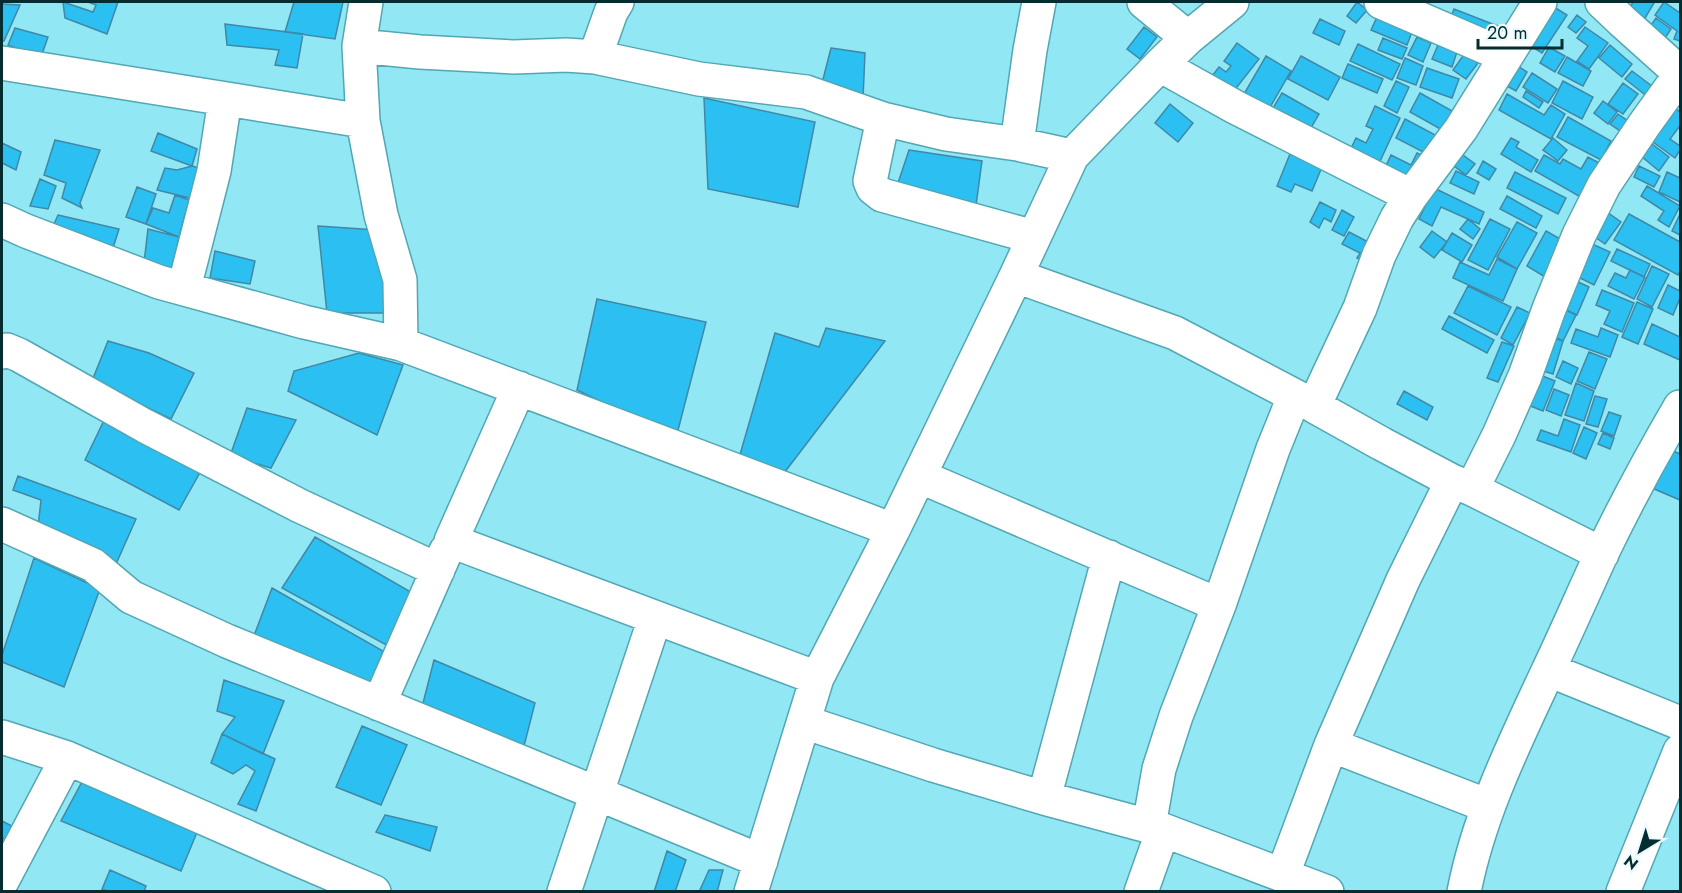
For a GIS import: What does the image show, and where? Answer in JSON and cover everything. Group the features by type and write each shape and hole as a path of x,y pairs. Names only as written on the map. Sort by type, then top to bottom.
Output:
{"street":[{"path":"366,2 359,46 363,121 381,215 400,280 401,344"},
{"path":"595,57 611,12 617,2"},
{"path":"1017,144 1039,2"},
{"path":"1144,2 1188,38"},
{"path":"2,524 93,565 131,597 227,641 597,794 756,876 817,678 893,530 1072,156 1188,38 1232,2"},
{"path":"1381,2 1506,56"},
{"path":"1141,891 1156,828 1163,758 1273,449 1360,308 1379,255 1397,218 1461,129 1540,2"},
{"path":"1283,874 1331,745 1403,580 1462,485 1500,435 1579,235 1604,185 1680,74 1622,21 1609,4"},
{"path":"359,46 514,57 566,55 595,57 699,79 806,92 883,119 946,134 1017,144 1072,156"},
{"path":"2,63 363,121"},
{"path":"1160,65 1235,107 1411,196"},
{"path":"184,288 214,171 225,99"},
{"path":"883,119 870,180 873,188 882,195 1034,237"},
{"path":"2,220 159,282 304,322 401,344 893,530"},
{"path":"1016,276 1175,333 1462,485 1602,554"},
{"path":"2,352 7,350 19,355 155,431 300,506 444,556 656,618 817,678"},
{"path":"379,704 519,388"},
{"path":"1464,891 1488,806 1523,725 1602,554 1672,440 1680,407"},
{"path":"919,476 1219,605"},
{"path":"1044,798 1109,558"},
{"path":"564,891 656,618"},
{"path":"1549,670 1680,723"},
{"path":"804,722 933,765 1156,828 1327,891"},
{"path":"2,737 67,758 354,888"},
{"path":"1331,745 1488,806"},
{"path":"1623,891 1680,751"},
{"path":"2,881 67,758"}],"building":[{"path":"63,2 93,12 96,5 88,2 118,2 107,34 65,18"},
{"path":"294,2 343,2 335,39 285,32"},
{"path":"1357,2 1367,10 1356,23 1347,16"},
{"path":"1546,2 1567,15 1542,53 1529,45"},
{"path":"1633,2 1654,3 1638,30 1622,21"},
{"path":"1664,2 1680,13 1680,41 1674,39 1677,31 1655,15"},
{"path":"2,4 20,5 4,41 2,41"},
{"path":"1454,9 1513,32 1507,49 1448,25"},
{"path":"1577,15 1586,22 1576,33 1568,27"},
{"path":"1377,17 1412,32 1407,45 1371,30"},
{"path":"1656,18 1671,29 1660,46 1644,35"},
{"path":"1320,19 1345,31 1339,45 1313,33"},
{"path":"225,24 303,34 297,68 275,65 279,50 227,45"},
{"path":"1144,27 1157,37 1140,59 1127,49"},
{"path":"1585,27 1608,43 1589,69 1577,61 1588,46 1577,38"},
{"path":"15,28 48,37 41,57 8,45"},
{"path":"1417,37 1431,43 1423,62 1408,55"},
{"path":"1383,38 1407,48 1402,59 1378,50"},
{"path":"1237,43 1259,59 1226,101 1205,85 1219,67 1226,72 1231,66 1224,61"},
{"path":"1358,44 1400,64 1392,80 1350,61"},
{"path":"1438,45 1457,52 1452,67 1432,59"},
{"path":"1610,45 1632,64 1622,77 1599,58"},
{"path":"1549,47 1565,56 1555,72 1540,63"},
{"path":"831,48 865,53 863,99 820,91"},
{"path":"1465,53 1478,63 1466,79 1453,70"},
{"path":"1266,56 1291,71 1269,109 1244,94"},
{"path":"1301,56 1340,77 1328,100 1288,79"},
{"path":"1567,57 1591,71 1583,86 1558,73"},
{"path":"1405,58 1423,66 1416,85 1397,78"},
{"path":"1510,61 1527,72 1516,91 1498,81"},
{"path":"1348,64 1383,79 1377,93 1342,78"},
{"path":"1427,68 1459,79 1452,98 1420,87"},
{"path":"1632,71 1665,96 1658,105 1625,79"},
{"path":"1532,73 1557,89 1548,103 1523,87"},
{"path":"1396,81 1409,87 1397,113 1384,106"},
{"path":"1563,81 1593,97 1582,119 1552,103"},
{"path":"1623,83 1638,94 1623,114 1608,104"},
{"path":"1526,91 1543,102 1539,108 1523,97"},
{"path":"1282,93 1319,114 1304,140 1267,118"},
{"path":"1420,93 1454,112 1444,131 1410,112"},
{"path":"1507,94 1544,115 1551,105 1565,114 1551,139 1499,110"},
{"path":"704,98 815,122 798,207 708,189"},
{"path":"1603,101 1617,112 1608,124 1594,113"},
{"path":"1170,104 1193,123 1178,142 1155,123"},
{"path":"1669,104 1680,112 1680,128 1670,139 1680,146 1675,158 1646,137"},
{"path":"1375,106 1400,118 1375,172 1346,159 1356,138 1366,143 1373,129 1366,126"},
{"path":"1618,114 1634,125 1626,135 1610,124"},
{"path":"1568,117 1611,141 1601,160 1557,137"},
{"path":"1405,119 1441,138 1431,156 1396,138"},
{"path":"158,133 197,149 192,166 151,151"},
{"path":"1511,138 1519,142 1516,147 1538,160 1531,172 1501,154"},
{"path":"1553,138 1567,150 1558,161 1543,150"},
{"path":"55,140 100,150 80,203 82,208 62,198 66,183 44,175"},
{"path":"2,143 21,152 16,170 2,163"},
{"path":"1652,144 1669,157 1659,171 1642,157"},
{"path":"909,150 982,161 975,213 895,192"},
{"path":"1417,153 1430,159 1415,190 1382,174 1391,155 1411,165"},
{"path":"1290,154 1322,167 1312,191 1295,184 1291,192 1277,186"},
{"path":"1463,155 1475,164 1466,175 1454,166"},
{"path":"1544,155 1560,164 1563,159 1581,169 1588,157 1603,165 1584,199 1535,171"},
{"path":"1483,161 1496,169 1489,180 1477,173"},
{"path":"192,166 209,171 198,200 157,190 165,168 177,170"},
{"path":"1639,166 1660,176 1654,187 1634,177"},
{"path":"1456,171 1479,182 1474,194 1450,183"},
{"path":"1515,172 1566,198 1558,214 1507,188"},
{"path":"1667,172 1680,178 1680,202 1659,192"},
{"path":"40,179 56,186 48,209 30,206"},
{"path":"1647,186 1680,206 1669,227 1658,220 1664,211 1641,196"},
{"path":"137,187 156,194 146,224 126,217"},
{"path":"1434,188 1484,212 1479,224 1441,207 1432,226 1419,219"},
{"path":"175,195 189,200 179,237 146,224 153,208 169,213"},
{"path":"1507,196 1542,216 1536,228 1500,209"},
{"path":"1320,202 1336,210 1331,222 1324,218 1319,228 1310,222"},
{"path":"1342,210 1354,217 1344,236 1332,230"},
{"path":"1604,210 1621,222 1605,244 1588,232"},
{"path":"1629,214 1680,242 1678,275 1614,240"},
{"path":"1680,214 1680,235 1672,231"},
{"path":"58,215 119,229 112,251 50,233"},
{"path":"1468,219 1480,229 1473,239 1460,229"},
{"path":"1490,219 1510,229 1488,270 1468,260"},
{"path":"1517,222 1537,233 1517,269 1497,257"},
{"path":"318,226 377,230 393,313 327,313"},
{"path":"148,229 179,237 170,277 143,271"},
{"path":"1432,231 1447,242 1434,258 1420,247"},
{"path":"1546,231 1564,241 1545,277 1527,266"},
{"path":"1349,232 1376,246 1367,263 1357,258 1360,253 1342,244"},
{"path":"1452,233 1472,245 1462,262 1442,250"},
{"path":"1590,243 1610,252 1594,285 1574,275"},
{"path":"1617,249 1650,264 1644,277 1611,261"},
{"path":"215,251 255,261 250,284 210,278"},
{"path":"1497,259 1517,269 1503,301 1453,278 1460,262 1489,275"},
{"path":"1652,266 1669,274 1652,307 1637,299"},
{"path":"1630,270 1645,277 1634,299 1608,286 1615,273 1626,278"},
{"path":"1576,281 1589,287 1577,315 1564,309"},
{"path":"1668,285 1680,291 1680,298 1673,315 1658,308"},
{"path":"1468,286 1511,307 1497,335 1454,313"},
{"path":"1602,290 1634,303 1622,332 1604,324 1610,311 1596,305"},
{"path":"597,299 706,322 676,438 577,390"},
{"path":"1637,302 1653,309 1638,344 1622,337"},
{"path":"1517,307 1530,313 1513,345 1501,338"},
{"path":"1564,309 1576,315 1563,341 1551,335"},
{"path":"1449,316 1494,340 1487,353 1442,329"},
{"path":"1652,324 1680,337 1680,360 1644,344"},
{"path":"826,328 885,341 784,473 739,458 775,333 819,347"},
{"path":"1601,328 1618,335 1610,357 1571,343 1576,329 1598,337"},
{"path":"1547,336 1563,341 1553,374 1537,369"},
{"path":"108,341 149,353 194,373 171,419 92,381"},
{"path":"1502,342 1514,346 1498,382 1487,378"},
{"path":"1589,352 1607,359 1595,389 1577,381"},
{"path":"359,353 403,365 377,435 288,391 294,371"},
{"path":"1563,361 1578,368 1571,384 1556,377"},
{"path":"1535,373 1555,381 1543,411 1523,403"},
{"path":"1576,383 1594,391 1584,421 1565,415"},
{"path":"1554,389 1569,395 1561,416 1546,410"},
{"path":"1404,391 1433,407 1427,420 1397,404"},
{"path":"1595,396 1607,399 1598,427 1586,424"},
{"path":"247,408 296,420 271,468 230,456"},
{"path":"108,412 203,467 179,510 85,460"},
{"path":"1609,412 1621,416 1614,436 1601,431"},
{"path":"1564,419 1580,425 1571,452 1537,440 1541,430 1558,436"},
{"path":"1584,427 1597,433 1586,459 1573,453"},
{"path":"1603,433 1614,438 1610,449 1598,444"},
{"path":"1671,450 1680,454 1680,500 1652,488"},
{"path":"18,476 136,519 116,564 38,527 41,500 13,490"},
{"path":"315,537 416,595 390,647 282,588"},
{"path":"34,558 100,589 64,687 2,662 2,655"},
{"path":"272,588 383,651 369,688 252,641"},
{"path":"434,660 535,703 524,746 422,707"},
{"path":"224,680 284,701 263,754 222,734 235,717 217,711"},
{"path":"362,726 407,745 381,805 336,787"},
{"path":"222,734 275,759 256,811 238,804 255,771 246,765 233,774 211,763"},
{"path":"83,780 200,825 181,871 61,821"},
{"path":"385,815 437,827 430,851 376,832"},
{"path":"2,821 14,827 8,841 2,838"},
{"path":"667,851 686,860 675,892 654,892"},
{"path":"110,870 146,886 144,892 109,892 102,889"},
{"path":"709,870 723,870 717,892 699,892"}]}
